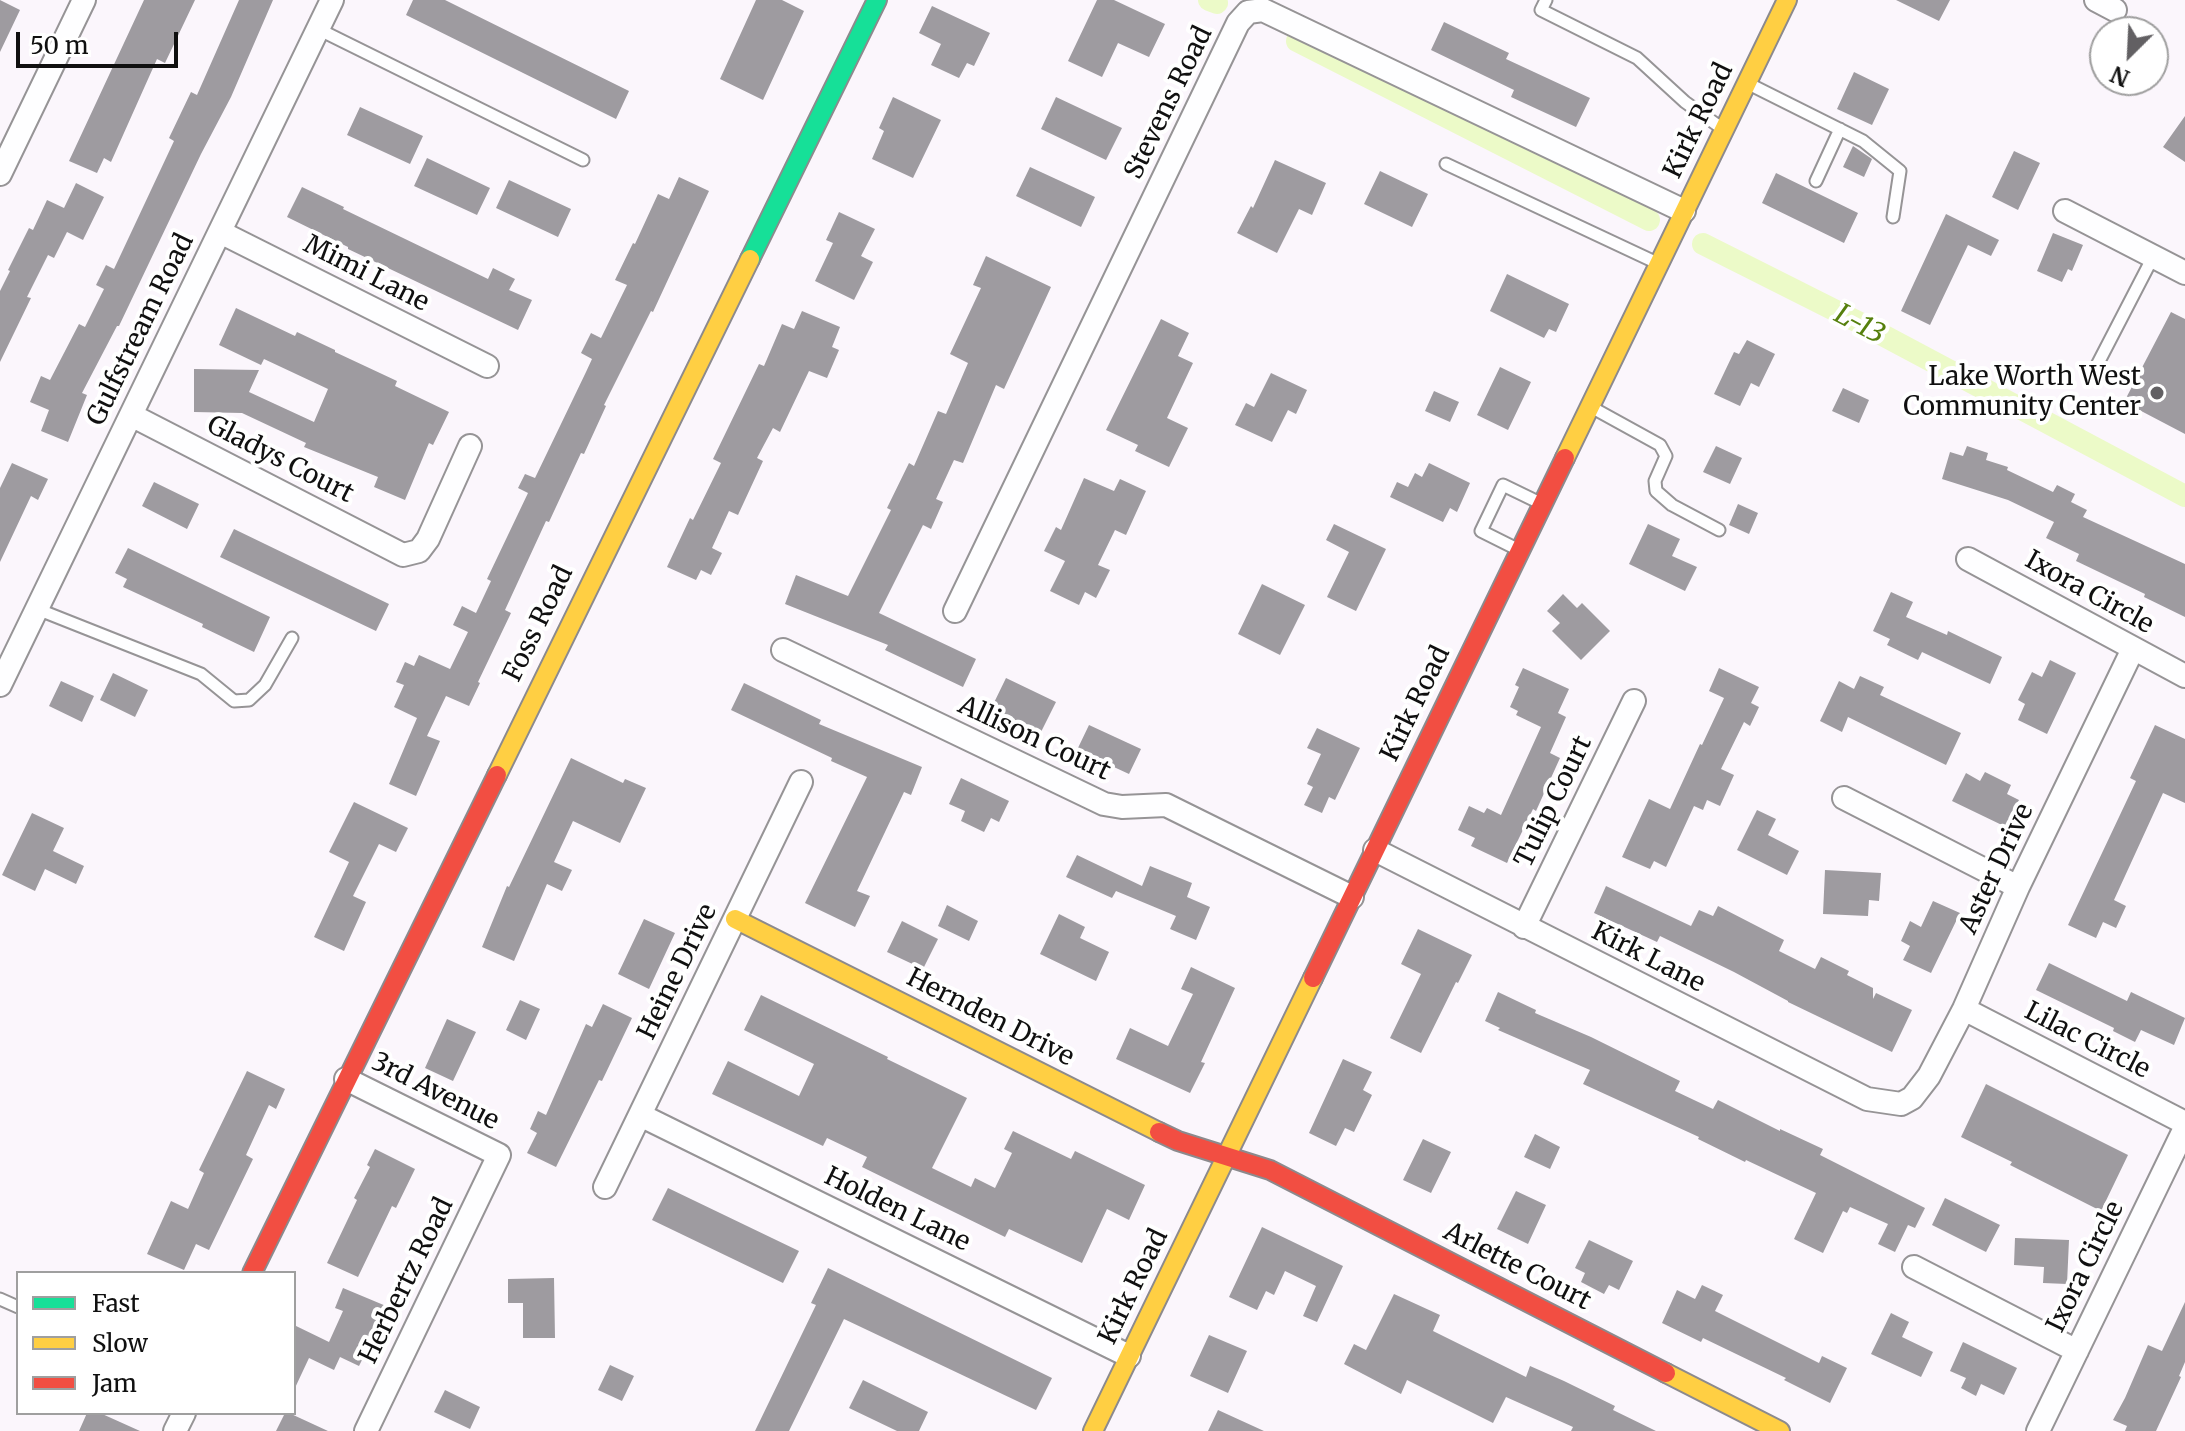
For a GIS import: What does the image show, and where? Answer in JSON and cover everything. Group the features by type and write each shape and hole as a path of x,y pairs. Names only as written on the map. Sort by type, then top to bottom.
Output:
{"street":[{"path":"0,174 84,0"},
{"name":"Gulfstream Road","path":"0,685 332,0"},
{"name":"Foss Road","path":"253,1271 877,0"},
{"name":"Kirk Road","path":"1093,1431 1787,0"},
{"name":"Stevens Road","path":"955,611 1238,23 1248,12 1263,10 1684,211"},
{"path":"2065,211 2185,273"},
{"name":"Mimi Lane","path":"220,232 487,366"},
{"name":"Gladys Court","path":"131,415 403,555 419,551 428,539 470,446"},
{"name":"Ixora Circle","path":"1968,559 2185,676"},
{"name":"Aster Drive","path":"1901,1104 1912,1098 1929,1076 1964,1009 2018,887 2133,649"},
{"name":"Allison Court","path":"783,650 1104,804 1122,807 1166,805 1352,897"},
{"name":"Tulip Court","path":"1524,927 1634,701"},
{"name":"Heine Drive","path":"605,1187 801,782"},
{"path":"1844,798 2018,887"},
{"name":"Kirk Lane","path":"1375,850 1867,1099 1901,1104"},
{"name":"Hernden Drive","path":"735,919 1178,1141 1226,1157"},
{"name":"Lilac Circle","path":"1964,1009 2185,1126"},
{"name":"3rd Avenue","path":"346,1079 499,1155"},
{"name":"Holden Lane","path":"640,1115 1129,1356"},
{"name":"Ixora Circle","path":"2038,1431 2185,1126"},
{"name":"Herbertz Road","path":"366,1431 499,1155"},
{"name":"Arlette Court","path":"1226,1157 1270,1170 1780,1431"},
{"path":"1914,1267 2077,1351"}],"lane":[{"path":"1546,0 1541,10 1637,58 1685,102 1724,130"},
{"path":"318,29 583,160"},
{"path":"1747,83 1863,141 1900,171 1893,217"},
{"path":"1816,181 1840,129"},
{"path":"1446,164 1659,264"},
{"path":"2094,371 2153,257"},
{"path":"1590,406 1660,445 1665,461 1655,481 1656,491 1672,505 1719,530"},
{"path":"1520,551 1481,531 1503,485 1543,504"},
{"path":"37,609 201,674 234,701 249,700 265,685 292,638"}],"building":[{"path":"0,0 20,10 0,52"},
{"path":"144,0 195,0 165,63 157,59 111,162 104,158 97,173 69,161"},
{"path":"239,0 273,0 231,97 119,326 82,393 87,395 68,442 41,431 49,410 30,402 41,376 50,380 79,324 85,327 104,289 96,285 106,265 114,269 174,141 169,138 191,92 197,95"},
{"path":"413,0 445,0 629,91 616,119 406,15"},
{"path":"756,0 782,0 804,11 763,100 720,79"},
{"path":"1097,0 1114,0 1165,24 1149,57 1118,43 1102,77 1068,61"},
{"path":"1896,0 1950,0 1939,21"},
{"path":"932,6 990,33 974,66 967,63 959,78 931,65 941,44 919,33"},
{"path":"1444,22 1509,53 1506,59 1590,98 1576,127 1511,97 1514,90 1431,50"},
{"path":"1854,72 1889,89 1872,125 1837,109"},
{"path":"893,97 941,120 913,178 872,159 884,131 879,128"},
{"path":"1056,97 1122,128 1106,160 1041,129"},
{"path":"360,107 423,136 410,164 347,135"},
{"path":"2185,116 2185,162 2163,147"},
{"path":"1853,146 1872,159 1864,177 1843,167"},
{"path":"2014,151 2040,163 2018,210 1992,197"},
{"path":"427,158 490,188 477,215 414,186"},
{"path":"1275,160 1326,183 1312,215 1299,209 1277,253 1237,233 1251,206 1253,208"},
{"path":"1030,167 1095,197 1081,227 1016,196"},
{"path":"1380,171 1428,194 1412,227 1364,204"},
{"path":"1776,173 1858,213 1844,243 1762,203"},
{"path":"679,177 709,191 653,312 604,405 584,454 581,453 549,522 546,521 505,610 511,613 480,683 469,706 446,696 427,736 440,741 416,796 389,784 417,718 394,707 404,685 396,682 405,662 414,666 419,655 450,669 468,632 453,625 462,606 476,613 491,581 487,579 528,493 518,488 525,474 535,478 586,372 592,359 581,353 591,333 601,338 627,285 615,280 658,194 669,199"},
{"path":"509,180 571,209 558,237 496,208"},
{"path":"76,183 104,197 83,240 67,232 54,258 48,255 0,362 0,291 8,270 47,200 64,208"},
{"path":"302,187 488,279 493,268 515,279 509,290 532,300 518,330 287,217"},
{"path":"839,212 875,229 861,256 873,262 854,300 815,281 833,243 826,240"},
{"path":"1946,214 1999,240 1991,256 1968,245 1930,325 1901,311"},
{"path":"2053,233 2083,245 2072,271 2068,269 2062,282 2037,271"},
{"path":"986,256 1051,287 1004,389 996,385 963,463 954,460 936,499 943,502 931,529 923,525 879,613 976,659 963,687 885,650 888,645 785,604 796,575 848,596 891,510 887,508 909,463 914,466 938,411 946,414 968,363 950,354 981,288 973,285"},
{"path":"1507,274 1569,304 1556,332 1549,329 1544,338 1490,311"},
{"path":"236,308 295,336 297,332 335,350 397,381 395,386 449,412 433,445 429,443 405,500 374,487 378,477 304,447 306,443 242,413 194,412 194,369 259,370 249,392 314,422 328,389 264,359 261,365 219,345"},
{"path":"802,311 840,327 832,347 839,350 827,378 809,371 780,432 773,428 757,458 763,461 738,515 729,511 712,548 722,553 711,575 701,570 696,580 667,567 721,463 713,459 759,364 764,366 782,324 794,329"},
{"name":"Lake Worth West Community Center","path":"2171,312 2185,319 2185,434 2124,402"},
{"path":"1161,319 1189,333 1178,356 1193,363 1167,418 1188,428 1169,467 1135,451 1138,445 1106,430"},
{"path":"1747,340 1775,354 1759,387 1751,383 1740,406 1714,394 1734,352 1739,354"},
{"path":"1500,367 1531,382 1508,430 1477,415"},
{"path":"1271,373 1307,390 1296,414 1288,410 1272,442 1235,425 1246,403 1254,407"},
{"path":"1843,388 1869,400 1859,423 1832,411"},
{"path":"1434,391 1459,402 1450,422 1425,411"},
{"path":"1716,446 1742,458 1730,484 1703,472"},
{"path":"1967,446 1988,453 1986,460 2008,467 2007,470 2053,492 2057,485 2075,494 2071,502 2087,510 2083,517 2185,564 2185,617 2076,561 2079,554 2046,538 2054,522 2008,500 1942,479 1950,452 1963,456"},
{"path":"12,463 48,479 38,500 31,496 0,562 0,488"},
{"path":"1429,463 1470,483 1457,512 1450,508 1443,522 1390,497 1397,482 1408,487 1415,473 1422,477"},
{"path":"1084,478 1114,491 1120,479 1146,491 1126,535 1115,530 1098,565 1110,570 1096,598 1085,592 1079,605 1050,591 1065,561 1044,551 1056,527 1061,530"},
{"path":"154,482 199,504 187,529 142,506"},
{"path":"1738,504 1758,513 1749,534 1729,525"},
{"path":"1334,524 1386,549 1356,611 1327,597 1349,552 1326,540"},
{"path":"1648,524 1680,539 1672,556 1697,567 1685,591 1629,564"},
{"path":"234,529 389,604 376,631 220,557"},
{"path":"128,548 270,617 254,652 202,627 203,624 123,587 127,579 115,573"},
{"path":"1262,584 1305,605 1280,655 1238,634"},
{"path":"1891,592 1913,602 1906,617 1947,635 1948,631 2002,657 1990,684 1922,652 1918,660 1887,645 1890,639 1873,631"},
{"path":"1563,594 1577,608 1582,603 1610,631 1581,660 1552,631 1560,623 1547,611"},
{"path":"2050,660 2076,673 2047,734 2018,720 2025,704 2018,700 2032,672 2042,677"},
{"path":"1523,668 1569,689 1558,713 1566,717 1550,753 1560,758 1536,811 1533,809 1507,863 1471,846 1475,838 1458,830 1469,806 1484,813 1487,808 1501,815 1541,727 1516,715 1518,711 1510,707"},
{"path":"1719,668 1759,687 1751,703 1759,707 1750,726 1744,722 1721,769 1734,775 1720,806 1707,800 1703,810 1694,806 1666,867 1654,861 1650,869 1622,857 1649,799 1670,809 1724,698 1709,691"},
{"path":"113,673 148,690 135,717 100,700"},
{"path":"1860,676 1884,687 1880,695 1961,733 1946,765 1848,717 1842,732 1820,721 1839,681 1854,689"},
{"path":"1006,678 1056,702 1038,738 988,715"},
{"path":"61,681 94,696 82,722 49,706"},
{"path":"744,683 821,720 819,724 922,767 911,795 904,792 857,891 870,896 855,927 805,903 867,777 731,710"},
{"path":"1089,725 1141,749 1129,774 1077,750"},
{"path":"2155,725 2185,739 2185,803 2163,793 2114,900 2126,906 2116,928 2103,922 2096,938 2068,925 2136,781 2130,778"},
{"path":"1317,728 1360,748 1335,800 1329,797 1322,813 1304,805 1313,787 1307,784 1321,754 1307,748"},
{"path":"571,758 623,783 625,779 646,788 620,843 573,821 554,862 572,870 562,891 547,884 514,961 482,947 507,886"},
{"path":"1985,772 2011,785 2007,794 2019,800 2006,827 1952,801 1966,773 1980,781"},
{"path":"961,778 1009,801 999,822 991,818 984,832 961,821 965,811 949,804"},
{"path":"354,802 408,828 396,852 379,844 353,896 366,902 344,951 314,937 349,862 329,852"},
{"path":"1757,810 1776,819 1768,835 1799,851 1787,875 1737,850"},
{"path":"32,813 64,828 53,851 84,866 76,884 45,869 35,891 2,875"},
{"path":"1077,855 1142,886 1150,866 1192,883 1187,897 1210,907 1196,940 1170,929 1176,916 1116,891 1112,898 1066,877"},
{"path":"1825,870 1881,873 1879,901 1869,900 1868,916 1823,914"},
{"path":"1606,886 1691,926 1699,910 1713,916 1718,906 1784,940 1779,951 1815,969 1821,957 1849,971 1847,975 1873,988 1873,999 1876,993 1912,1010 1892,1052 1660,936 1657,942 1594,913"},
{"path":"1933,901 1960,913 1931,973 1903,960 1910,946 1901,941 1910,921 1921,927"},
{"path":"947,905 978,921 969,941 938,926"},
{"path":"1059,914 1085,927 1080,938 1109,952 1096,981 1040,954"},
{"path":"644,919 675,933 649,989 618,974"},
{"path":"902,921 938,939 923,969 887,952"},
{"path":"1418,929 1472,955 1421,1053 1390,1038 1421,974 1401,964"},
{"path":"2049,963 2127,1001 2131,992 2185,1018 2174,1045 2141,1030 2135,1042 2113,1031 2114,1028 2036,990"},
{"path":"1191,967 1235,988 1190,1093 1116,1059 1130,1028 1168,1046 1193,994 1181,989"},
{"path":"1498,992 1536,1010 1535,1013 1680,1081 1675,1091 1713,1109 1718,1100 1823,1149 1820,1155 1925,1208 1915,1228 1908,1225 1895,1252 1878,1244 1888,1224 1850,1207 1847,1213 1843,1211 1823,1253 1794,1239 1816,1193 1583,1084 1590,1070 1498,1030 1500,1028 1485,1021"},
{"path":"761,995 967,1098 932,1168 971,1187 975,1178 995,1188 1012,1153 1004,1149 1013,1131 1071,1159 1075,1151 1145,1185 1129,1220 1107,1209 1082,1263 1009,1229 1005,1237 862,1167 867,1157 827,1138 823,1146 712,1094 728,1061 799,1096 814,1064 744,1030"},
{"path":"520,1000 540,1009 526,1040 506,1030"},
{"path":"603,1004 632,1018 556,1167 527,1153 537,1133 530,1129 538,1111 546,1115 586,1024 592,1027"},
{"path":"447,1019 476,1032 453,1081 425,1068"},
{"path":"1343,1059 1372,1072 1363,1090 1372,1095 1354,1132 1345,1128 1336,1146 1309,1133"},
{"path":"247,1071 285,1089 276,1109 269,1105 246,1155 253,1159 209,1250 196,1244 184,1270 147,1254 171,1201 188,1209 204,1173 199,1170"},
{"path":"1986,1084 2128,1155 2101,1211 1961,1137"},
{"path":"1535,1134 1560,1147 1550,1169 1524,1157"},
{"path":"1423,1139 1451,1152 1431,1193 1403,1180"},
{"path":"375,1149 415,1169 396,1208 392,1206 358,1277 327,1263 357,1200 354,1198 370,1167 367,1165"},
{"path":"668,1188 799,1251 783,1283 652,1220"},
{"path":"1516,1191 1546,1205 1528,1244 1497,1229"},
{"path":"1945,1198 2000,1225 1986,1252 1932,1225"},
{"path":"1262,1227 1343,1266 1317,1322 1303,1316 1316,1286 1285,1271 1274,1295 1266,1291 1257,1310 1229,1297"},
{"path":"2015,1238 2069,1240 2067,1284 2043,1283 2044,1267 2014,1265"},
{"path":"1589,1240 1633,1261 1619,1290 1609,1285 1604,1294 1581,1282 1585,1273 1575,1268"},
{"path":"828,1268 1052,1378 1036,1410 844,1319 789,1431 755,1431 816,1305 811,1303"},
{"path":"554,1278 555,1338 523,1338 523,1303 508,1303 508,1279"},
{"path":"1702,1285 1723,1295 1715,1311 1819,1363 1822,1356 1847,1368 1830,1403 1703,1338 1701,1342 1662,1323 1677,1290 1695,1299"},
{"path":"343,1288 398,1311 390,1330 379,1326 359,1366 340,1357 334,1370 309,1358 296,1386 296,1326 329,1342 343,1311 335,1308"},
{"path":"1394,1294 1440,1315 1433,1331 1526,1377 1530,1366 1564,1381 1656,1431 1571,1431 1573,1427 1506,1397 1493,1423 1407,1380 1401,1394 1344,1364 1354,1344 1366,1350"},
{"path":"2185,1302 2185,1362 2156,1431 2125,1431 2127,1426 2113,1420 2148,1345 2162,1351"},
{"path":"1891,1313 1909,1322 1902,1337 1933,1352 1921,1377 1871,1354"},
{"path":"1209,1335 1247,1351 1228,1393 1190,1376"},
{"path":"1963,1342 2017,1368 2004,1395 1981,1384 1976,1396 1961,1388 1966,1378 1950,1371"},
{"path":"610,1365 634,1376 622,1401 598,1390"},
{"path":"863,1380 928,1412 919,1431 897,1431 849,1408"},
{"path":"445,1390 480,1407 470,1429 434,1412"},
{"path":"1218,1410 1264,1431 1208,1431"},
{"path":"86,1415 104,1415 140,1431 79,1431"},
{"path":"284,1415 293,1415 328,1431 276,1431"}],"waterway":[{"name":"L-13","path":"1209,0 1217,3"},
{"name":"L-13","path":"1297,41 1649,220"},
{"name":"L-13","path":"1703,244 1860,323 2185,496"}],"traffic: fast":[{"path":"750,259 877,0"}],"traffic: slow":[{"path":"1565,458 1787,0"},
{"path":"497,775 750,259"},
{"path":"735,919 1159,1132"},
{"path":"1093,1431 1313,978"},
{"path":"1666,1373 1780,1431"}],"traffic: jam":[{"path":"1313,978 1565,458"},
{"path":"253,1271 497,775"},
{"path":"1159,1132 1270,1170 1666,1373"}],"place":[{"name":"Lake Worth West Community Center","path":"2157,393"}]}
